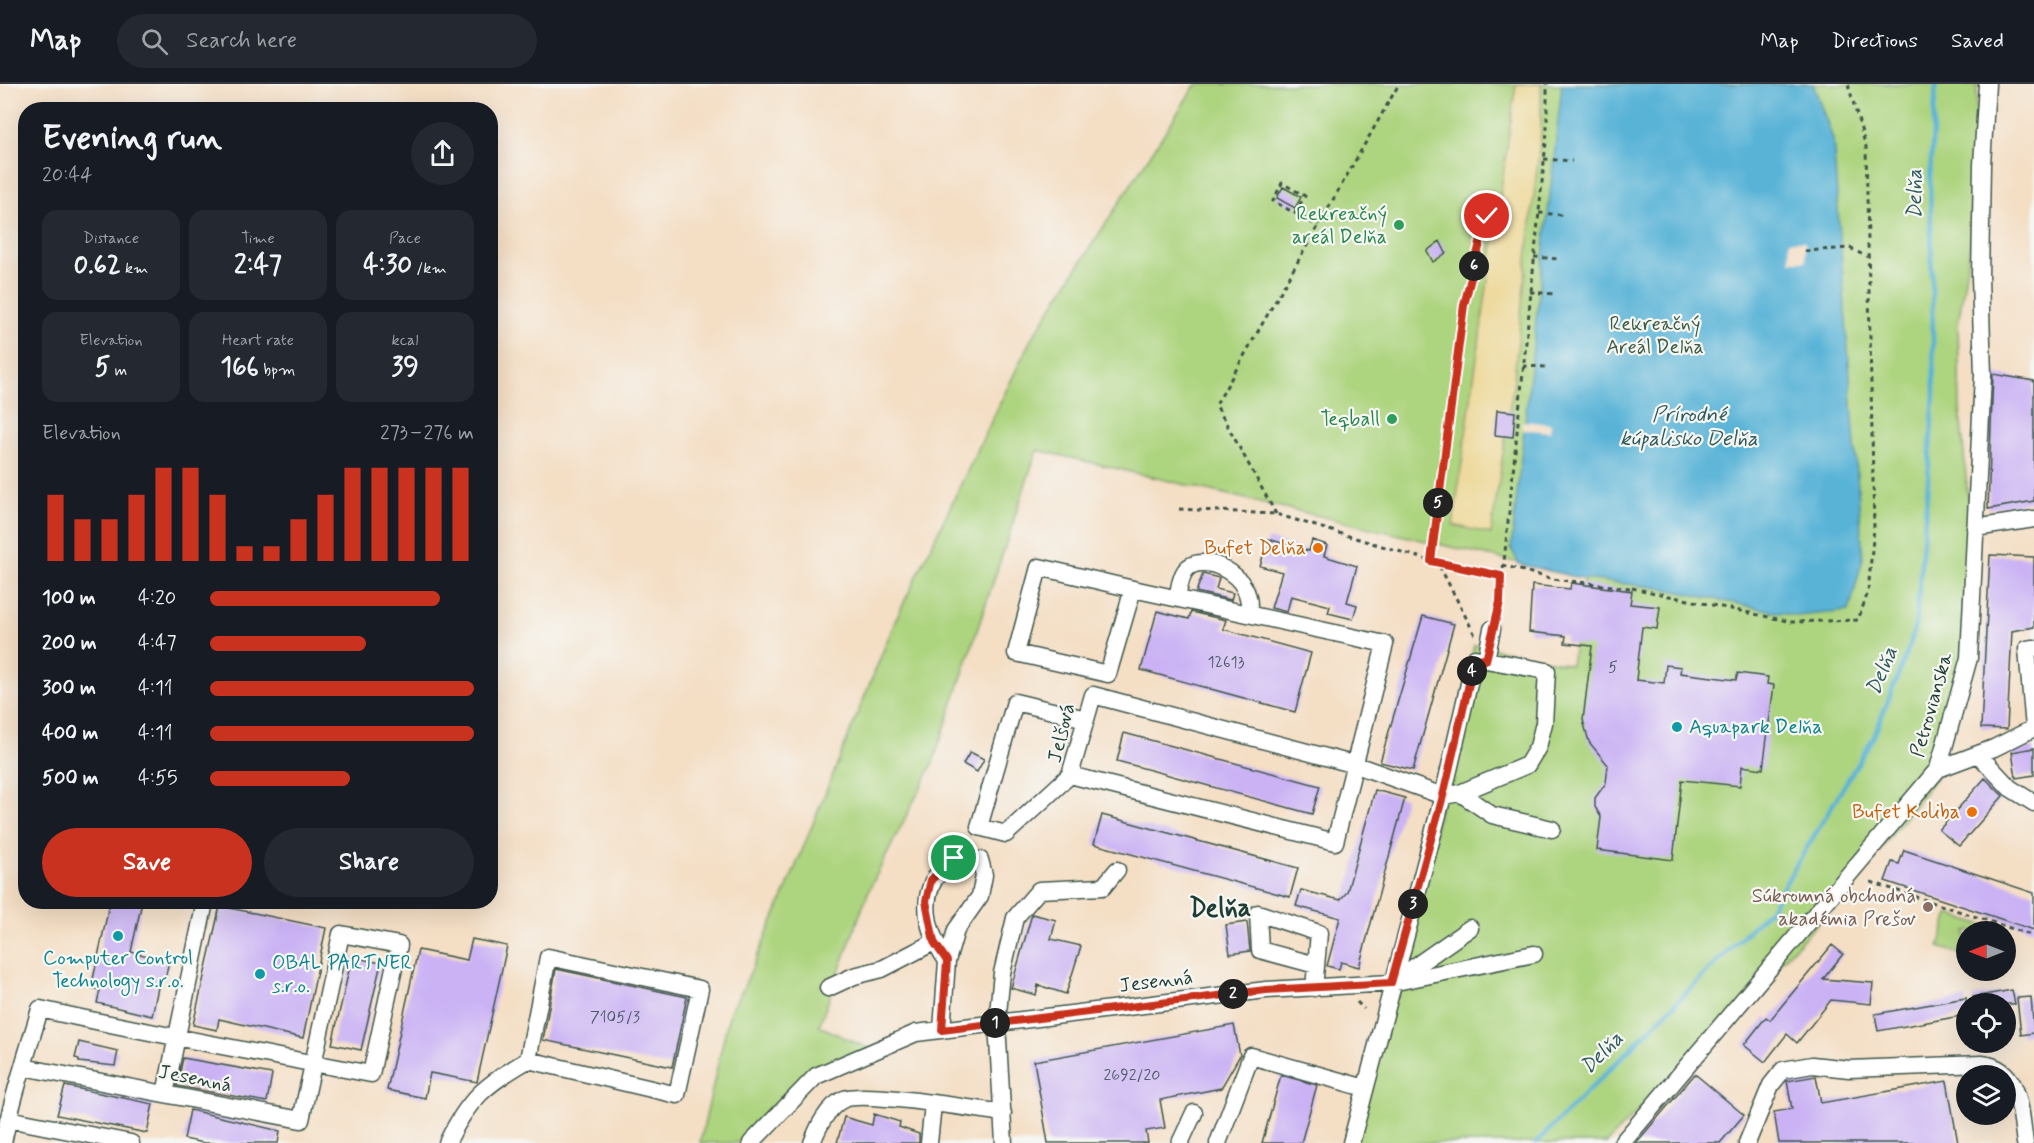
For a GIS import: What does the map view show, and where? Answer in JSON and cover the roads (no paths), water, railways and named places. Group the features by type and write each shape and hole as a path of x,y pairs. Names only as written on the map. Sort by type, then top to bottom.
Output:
{"street":[{"name":"Petrovianska","path":"1622,1143 1938,769 1969,658 1983,375 1980,277 1982,165 1988,84"},
{"path":"1975,528 2034,519"},
{"path":"1177,598 1184,572 1190,566 1204,564 1226,570 1242,582 1249,597 1248,614"},
{"name":"Jelšová","path":"1132,589 1108,674 1016,653 1039,567 1385,644 1356,765 1335,842 1070,775 1093,695 1356,765 1443,796 1460,793 1527,765 1538,747 1544,723 1547,671 1486,660"},
{"path":"1351,1143 1391,983 1443,796 1475,658 1486,660 1492,629"},
{"path":"1938,769 2033,729 2027,649 2034,648"},
{"path":"1070,775 1006,834 979,827 1015,702 1086,719"},
{"path":"1978,754 2010,788 2034,803"},
{"path":"1460,793 1492,815 1552,829"},
{"path":"942,1030 947,961 956,930 980,896 984,875 980,860 954,858 931,880 926,901 934,942 947,961"},
{"path":"1004,1143 998,1023 1002,973 1015,918 1039,890 1103,887 1117,870"},
{"path":"165,1094 203,909"},
{"path":"1391,983 1470,928"},
{"name":"Jesenná","path":"3,1143 8,1119 23,1067 40,1009 313,1063 371,1074 399,945 341,934 313,1063 301,1120 23,1067"},
{"path":"828,988 854,976 882,969 934,942"},
{"path":"1391,983 1534,954"},
{"path":"447,1143 461,1114 492,1081 528,1060 677,1095 700,989 548,957 528,1060"},
{"path":"1314,988 1316,965"},
{"name":"Jesenná","path":"751,1143 816,1076 916,1033 1255,992 1391,983"},
{"path":"1218,1143 1251,1056 1365,1088"},
{"path":"1748,1143 1779,1073 1812,1065 1849,1069 1992,1065 2001,1069 2013,1083 2027,1133"},
{"path":"812,1143 820,1123 836,1103 847,1098 933,1104 1003,1113"},
{"path":"929,1143 933,1104"},
{"path":"1180,1143 1194,1113"},
{"path":"8,1119 131,1143"}],"water":[{"name":"Prírodné kúpalisko Delňa","path":"1562,84 1813,84 1833,139 1863,558 1849,611 1796,616 1661,588 1584,579 1519,564 1511,548"}],"waterway":[{"name":"Delňa","path":"1536,1143 1770,909 1874,736 1911,642 1916,621 1934,393 1930,177 1936,84"}],"place":[{"name":"Rekreačný areál Delňa","path":"1399,225"},
{"name":"Teqball","path":"1392,419"},
{"name":"Bufet Delňa","path":"1318,548"},
{"name":"Aquapark Delňa","path":"1677,727"},
{"name":"Bufet Koliba","path":"1972,812"},
{"name":"Súkromná obchodná akadémia Prešov","path":"1928,907"},
{"name":"Computer Control Technology s.r.o.","path":"118,936"},
{"name":"OBAL PARTNER s.r.o.","path":"260,974"}],"district":[{"name":"Delňa","path":"1220,909"}],"park label":[{"name":"Rekreačný Areál Delňa","path":"1655,336"}]}
